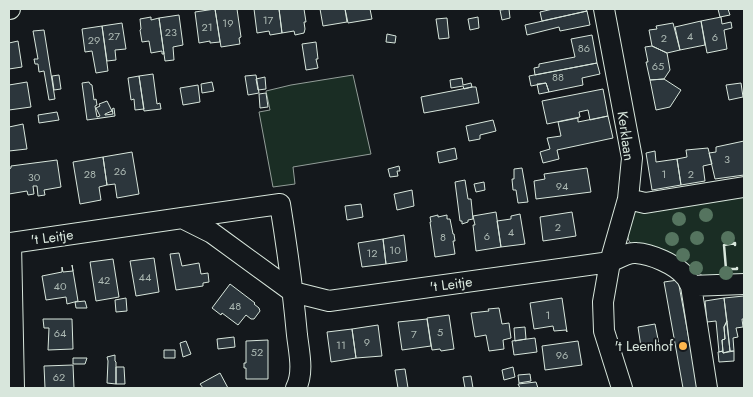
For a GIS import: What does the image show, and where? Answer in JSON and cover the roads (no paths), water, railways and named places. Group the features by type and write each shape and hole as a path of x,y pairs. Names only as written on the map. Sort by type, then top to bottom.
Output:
{"street":[{"name":"Kerklaan","path":"604,9 632,158 628,199 610,262 603,302 604,331 622,388"},
{"path":"628,199 645,203 744,187"},
{"name":"'t Leitje","path":"14,388 10,243 280,204 294,292 300,361 299,382 296,388"},
{"name":"'t Leitje","path":"182,218 212,233 294,292 329,301 610,262 634,252 656,258 675,268 686,276 690,286"},
{"path":"707,388 690,286 744,284"}],"place":[{"name":"'t Leenhof","path":"683,346"}]}
